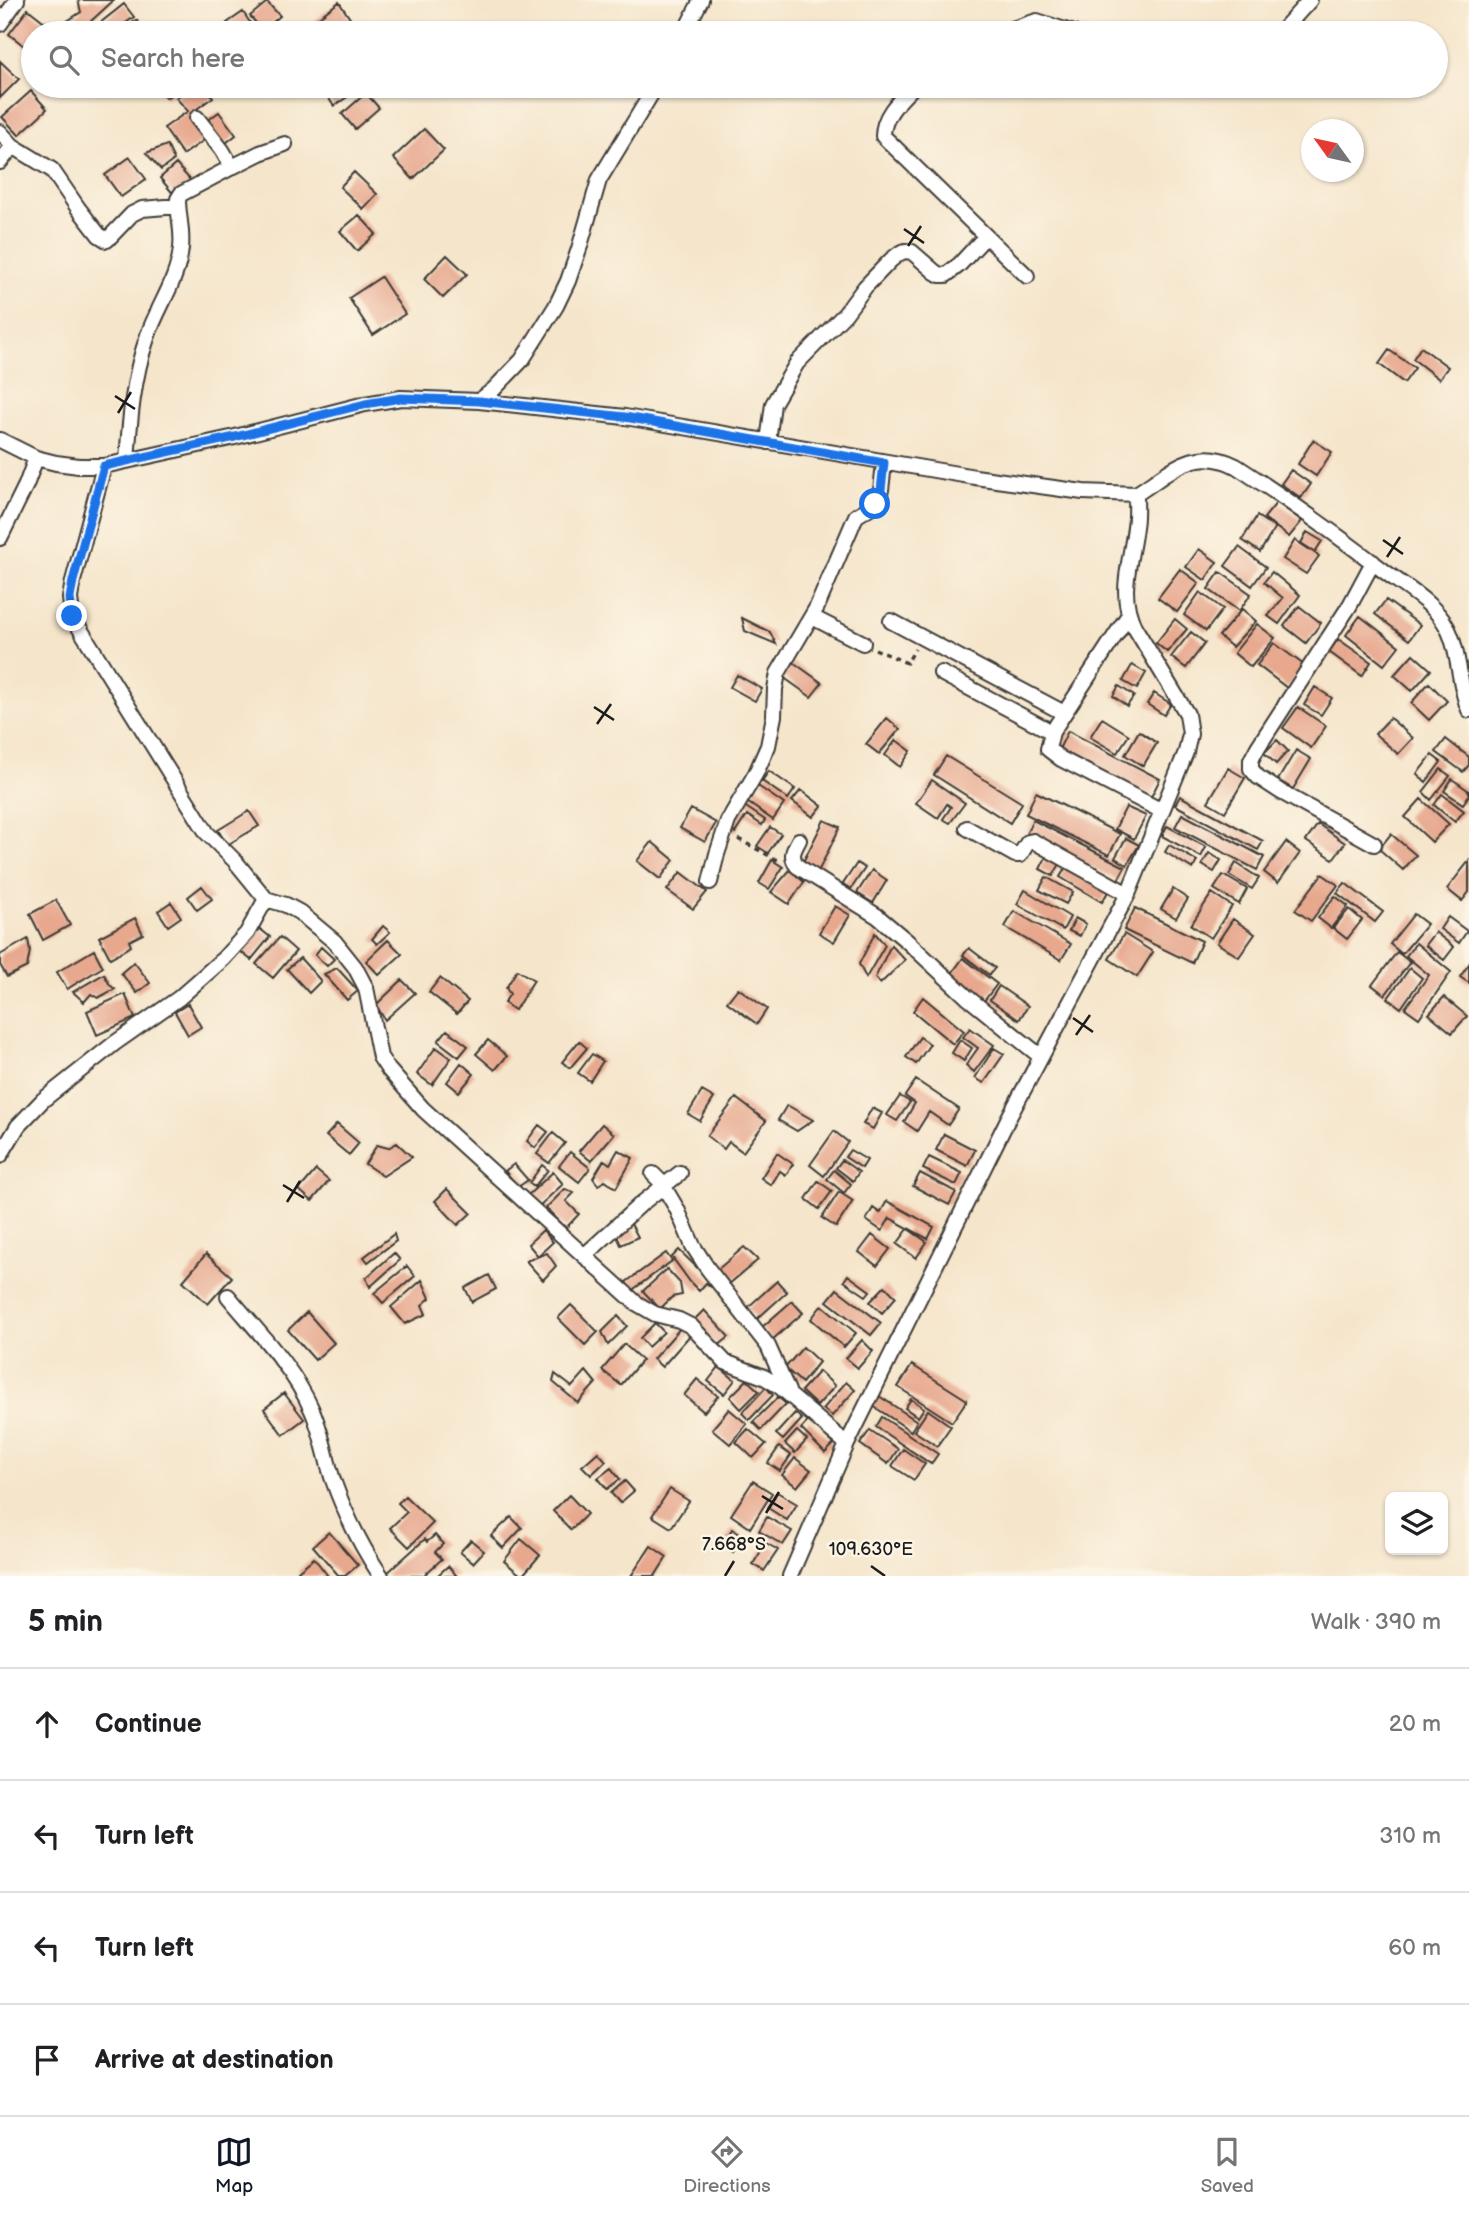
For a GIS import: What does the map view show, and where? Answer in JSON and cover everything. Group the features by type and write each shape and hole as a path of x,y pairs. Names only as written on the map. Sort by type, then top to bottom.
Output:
{"street":[{"path":"0,24 17,0"},
{"path":"690,21 701,0"},
{"path":"1291,21 1310,0"},
{"path":"479,401 522,360 556,306 579,249 599,180 649,98"},
{"path":"901,98 883,126 883,136 1027,276"},
{"path":"197,118 232,167"},
{"path":"0,132 13,146 52,170 92,226 107,240 132,215 142,209 178,206"},
{"path":"127,461 139,364 152,323 178,268 182,233 178,199 181,194 232,167 285,144"},
{"path":"0,162 13,146"},
{"path":"768,442 773,404 797,363 845,314 891,260 905,251 912,252 935,272 946,275 986,236"},
{"path":"0,440 36,458 79,466 104,466 365,404 401,398 479,401 625,417 884,463 1083,492 1136,494 1182,464 1197,458 1223,459 1294,504 1401,583 1437,614 1447,628 1469,710"},
{"path":"0,538 36,458"},
{"path":"710,882 724,831 768,746 778,673 812,617 856,516 872,508 878,497 884,463"},
{"path":"104,466 73,581 70,598 72,616 206,833 235,861 267,899 299,912 335,942 355,967 366,989 380,1057 387,1069 423,1109 641,1307 691,1326 725,1362 764,1377 789,1393 846,1444"},
{"path":"790,1576 846,1444 1040,1056 1100,950 1128,894 1186,752 1190,734 1187,714 1128,616 1125,591 1135,528 1136,494"},
{"path":"1373,562 1350,606 1258,747 1251,760 1251,769 1281,792 1374,844"},
{"path":"1128,616 1052,732 1047,745 1053,754 1162,811"},
{"path":"812,617 863,643"},
{"path":"891,621 1064,713"},
{"path":"941,673 1052,732"},
{"path":"967,828 1015,855 1020,855 1028,842 1033,841 1128,894"},
{"path":"799,840 792,859 802,871 877,916 967,997 1040,1056"},
{"path":"0,1156 18,1126 43,1100 115,1043 179,998 223,959 247,933 267,899"},
{"path":"583,1256 680,1173"},
{"path":"653,1174 677,1209 701,1258 768,1346 789,1393"},
{"path":"228,1296 293,1375 312,1409 333,1480 347,1516 381,1576"}],"path":[{"path":"863,643 907,663 920,637"},
{"path":"724,831 766,855 802,871"}],"building":[{"path":"78,0 114,0 91,21 67,21 81,12"},
{"path":"267,2 280,16 274,21 254,21 250,16"},
{"path":"339,2 352,21 314,21"},
{"path":"124,4 134,17 128,21 103,21"},
{"path":"28,9 43,21 21,21 21,44 9,34"},
{"path":"243,12 249,21 230,21"},
{"path":"0,61 19,79 0,98"},
{"path":"23,98 37,98 47,109 19,135 2,117"},
{"path":"176,98 212,98 190,114 207,138 183,155 164,128 188,111"},
{"path":"328,98 346,98 334,106"},
{"path":"360,98 370,98 379,108 355,129 342,114"},
{"path":"219,112 236,135 222,146 205,122"},
{"path":"424,129 444,150 413,179 393,158"},
{"path":"167,145 174,160 161,170 146,153"},
{"path":"130,157 146,179 121,197 105,175"},
{"path":"176,164 192,182 175,196 160,178"},
{"path":"354,172 377,194 363,209 340,187"},
{"path":"359,215 376,234 357,251 340,231"},
{"path":"447,255 467,274 443,298 424,279"},
{"path":"381,277 405,314 373,335 349,298"},
{"path":"1421,347 1448,367 1439,379 1413,359"},
{"path":"1389,350 1415,368 1404,383 1379,364"},
{"path":"1313,440 1332,452 1316,476 1298,464"},
{"path":"1291,470 1311,484 1301,498 1281,484"},
{"path":"1277,502 1302,521 1289,537 1264,518"},
{"path":"1257,516 1275,528 1260,552 1242,540"},
{"path":"1307,532 1322,541 1315,552 1301,543"},
{"path":"1295,540 1319,556 1306,574 1283,559"},
{"path":"1239,547 1266,567 1252,586 1225,566"},
{"path":"1199,549 1217,562 1205,580 1186,567"},
{"path":"1180,569 1199,583 1177,612 1158,598"},
{"path":"1220,572 1251,594 1239,611 1208,589"},
{"path":"1272,572 1300,595 1279,624 1268,616 1283,598 1264,582"},
{"path":"1200,592 1223,609 1206,631 1184,615"},
{"path":"1386,600 1420,625 1409,640 1375,614"},
{"path":"1299,606 1321,623 1306,643 1284,626"},
{"path":"1242,609 1256,621 1232,647 1219,636"},
{"path":"1360,616 1399,646 1384,665 1346,635"},
{"path":"742,618 770,632 776,644 745,631"},
{"path":"1175,619 1187,629 1167,652 1156,643"},
{"path":"1257,624 1275,638 1251,667 1234,653"},
{"path":"1191,632 1205,643 1186,668 1171,657"},
{"path":"1338,639 1371,662 1362,676 1329,652"},
{"path":"1274,643 1304,665 1287,688 1257,665"},
{"path":"1413,654 1431,670 1412,691 1394,675"},
{"path":"793,662 822,683 811,697 783,677"},
{"path":"1132,665 1146,673 1137,689 1123,681"},
{"path":"737,675 762,689 755,701 730,687"},
{"path":"1429,683 1447,701 1429,720 1411,703"},
{"path":"1119,686 1134,696 1127,706 1113,696"},
{"path":"1315,687 1332,698 1321,715 1304,705"},
{"path":"1154,693 1171,704 1164,715 1147,704"},
{"path":"1298,707 1326,726 1311,748 1283,728"},
{"path":"887,718 900,729 879,754 866,744"},
{"path":"1102,718 1129,735 1117,753 1090,737"},
{"path":"1390,718 1413,738 1398,754 1375,734"},
{"path":"1068,731 1160,779 1151,797 1059,749"},
{"path":"1139,731 1157,743 1143,766 1125,755"},
{"path":"1446,739 1469,757 1469,765 1463,772 1436,752"},
{"path":"896,740 911,751 900,767 885,755"},
{"path":"1277,740 1288,751 1276,764 1264,753"},
{"path":"1296,750 1311,759 1293,789 1278,780"},
{"path":"1432,755 1441,762 1426,782 1417,774"},
{"path":"946,756 1022,803 1010,823 934,775"},
{"path":"1228,768 1245,778 1225,812 1208,802"},
{"path":"1441,769 1450,776 1431,800 1423,792"},
{"path":"769,771 795,789 788,799 762,781"},
{"path":"1452,779 1469,791 1463,804 1444,791"},
{"path":"932,780 965,803 950,823 943,819 951,807 947,804 938,818 916,803"},
{"path":"758,786 784,804 773,820 747,802"},
{"path":"801,790 822,806 813,817 792,801"},
{"path":"1036,792 1120,834 1109,855 1026,814"},
{"path":"1442,794 1464,811 1455,822 1434,805"},
{"path":"1180,796 1263,841 1258,850 1175,805"},
{"path":"1421,799 1449,824 1432,842 1405,817"},
{"path":"743,805 765,820 762,825 747,815 735,833 728,828"},
{"path":"1126,807 1146,816 1134,839 1115,829"},
{"path":"691,809 716,823 705,842 680,828"},
{"path":"249,811 259,826 227,845 218,830"},
{"path":"1182,814 1264,857 1257,870 1175,827"},
{"path":"824,820 840,827 817,874 801,866"},
{"path":"1033,820 1125,867 1118,880 1026,834"},
{"path":"1318,824 1345,843 1333,859 1306,841"},
{"path":"1167,826 1206,847 1201,857 1162,836"},
{"path":"770,827 781,834 768,853 757,846"},
{"path":"1391,834 1416,855 1403,870 1379,849"},
{"path":"1126,838 1139,845 1127,865 1115,858"},
{"path":"652,842 674,860 660,879 637,861"},
{"path":"1286,842 1300,853 1278,883 1264,872"},
{"path":"1169,845 1197,861 1193,869 1165,852"},
{"path":"1209,853 1221,860 1214,872 1202,865"},
{"path":"1046,857 1060,864 1053,876 1040,869"},
{"path":"772,860 783,867 769,889 759,883"},
{"path":"1469,861 1469,892 1462,901 1447,889"},
{"path":"857,863 865,868 851,889 843,884"},
{"path":"1236,863 1259,878 1252,889 1229,875"},
{"path":"1067,865 1109,890 1102,902 1060,877"},
{"path":"790,870 804,882 789,904 771,892"},
{"path":"872,870 887,880 873,903 857,893"},
{"path":"681,872 707,892 693,909 667,890"},
{"path":"1322,874 1338,885 1311,921 1295,910"},
{"path":"1223,875 1247,889 1239,904 1214,889"},
{"path":"1046,877 1073,892 1066,904 1039,890"},
{"path":"1345,883 1383,912 1375,922 1337,893"},
{"path":"202,886 212,899 197,910 188,897"},
{"path":"1173,889 1188,899 1176,918 1161,909"},
{"path":"1025,890 1070,917 1063,930 1017,904"},
{"path":"1212,893 1232,906 1211,938 1191,925"},
{"path":"1335,896 1348,906 1331,928 1318,918"},
{"path":"56,900 70,925 43,940 30,914"},
{"path":"171,902 181,917 168,926 158,911"},
{"path":"835,906 850,915 834,942 819,933"},
{"path":"1135,908 1202,941 1192,963 1124,930"},
{"path":"1349,909 1362,920 1347,939 1333,928"},
{"path":"1014,911 1071,944 1061,960 1005,927"},
{"path":"1414,914 1427,924 1402,954 1390,944"},
{"path":"1448,917 1467,931 1459,943 1440,929"},
{"path":"135,918 143,934 129,941 131,946 110,958 99,937"},
{"path":"1075,918 1086,924 1080,936 1069,931"},
{"path":"1233,919 1255,934 1239,957 1217,943"},
{"path":"383,926 390,932 377,944 372,939"},
{"path":"259,928 270,937 251,960 240,951"},
{"path":"1435,932 1454,947 1444,960 1425,945"},
{"path":"875,933 885,945 866,978 859,964"},
{"path":"1124,934 1153,952 1137,977 1109,959"},
{"path":"280,937 296,951 273,978 256,964"},
{"path":"28,939 30,951 27,967 7,977 0,965 0,955"},
{"path":"388,940 402,954 379,975 366,961"},
{"path":"1416,943 1451,972 1419,1018 1405,1008 1429,975 1406,956"},
{"path":"891,945 905,960 880,984 875,978"},
{"path":"321,947 334,959 327,966 315,955"},
{"path":"969,948 995,968 989,975 963,955"},
{"path":"94,950 103,967 67,989 57,972"},
{"path":"1397,952 1410,962 1385,995 1372,985"},
{"path":"300,958 321,981 309,993 287,969"},
{"path":"963,958 997,984 984,1001 950,976"},
{"path":"134,962 150,983 137,993 121,973"},
{"path":"1469,964 1469,983 1460,977"},
{"path":"337,968 358,991 347,1000 324,974"},
{"path":"1410,968 1422,978 1401,1008 1388,998"},
{"path":"517,970 534,980 515,1010 504,1003 510,994 506,988"},
{"path":"104,974 115,989 98,998 91,994 84,1002 73,992"},
{"path":"440,978 468,1001 457,1014 429,992"},
{"path":"402,980 415,993 385,1020 376,1005"},
{"path":"999,986 1028,1006 1019,1020 990,1000"},
{"path":"738,988 767,1009 757,1024 727,1002"},
{"path":"125,994 135,1018 97,1035 87,1011"},
{"path":"923,997 964,1031 953,1044 913,1011"},
{"path":"1444,997 1467,1016 1452,1033 1429,1014"},
{"path":"188,1004 201,1027 188,1035 175,1012"},
{"path":"970,1028 994,1045 974,1072 966,1065 978,1048 963,1037"},
{"path":"447,1030 468,1046 459,1057 438,1041"},
{"path":"920,1037 930,1044 916,1064 906,1057"},
{"path":"488,1040 507,1056 495,1070 476,1054"},
{"path":"960,1040 972,1048 964,1061 952,1053"},
{"path":"579,1041 587,1048 570,1068 562,1062"},
{"path":"436,1047 451,1058 432,1085 417,1074"},
{"path":"994,1048 1004,1054 984,1083 975,1078"},
{"path":"592,1054 603,1061 590,1081 578,1073"},
{"path":"461,1063 474,1074 459,1092 447,1082"},
{"path":"916,1080 959,1109 948,1125 929,1112 917,1131 904,1122 915,1103 905,1096"},
{"path":"702,1091 714,1098 700,1121 688,1114"},
{"path":"900,1096 910,1102 897,1121 887,1115"},
{"path":"736,1098 766,1121 743,1152 729,1142 724,1149 707,1136"},
{"path":"787,1105 813,1120 797,1131 778,1120"},
{"path":"872,1108 882,1113 873,1129 863,1124"},
{"path":"337,1124 359,1143 349,1155 326,1136"},
{"path":"602,1124 614,1134 591,1161 579,1151"},
{"path":"539,1125 548,1132 535,1148 527,1141"},
{"path":"834,1131 848,1142 824,1176 810,1165"},
{"path":"553,1133 565,1143 549,1163 537,1154"},
{"path":"944,1134 975,1150 967,1166 936,1150"},
{"path":"397,1143 412,1157 383,1176 365,1164 377,1145 388,1148"},
{"path":"618,1150 633,1158 616,1188 605,1181 598,1185 593,1178 604,1160 610,1164"},
{"path":"850,1150 867,1160 862,1168 845,1157"},
{"path":"570,1152 590,1168 579,1182 559,1166"},
{"path":"777,1153 793,1164 786,1175 780,1171 771,1185 761,1178"},
{"path":"929,1157 962,1173 956,1185 923,1169"},
{"path":"842,1160 859,1172 853,1181 836,1168"},
{"path":"514,1164 528,1180 518,1187 505,1171"},
{"path":"542,1165 548,1170 534,1187 529,1183"},
{"path":"316,1170 329,1181 312,1201 299,1190"},
{"path":"834,1170 851,1184 844,1193 827,1179"},
{"path":"553,1172 563,1184 537,1208 526,1197"},
{"path":"920,1173 956,1192 949,1205 913,1186"},
{"path":"818,1181 832,1191 819,1209 806,1199"},
{"path":"447,1189 471,1213 458,1225 435,1201"},
{"path":"565,1189 574,1193 566,1201 579,1214 566,1228 546,1208"},
{"path":"839,1192 853,1201 836,1227 822,1218"},
{"path":"887,1201 934,1227 928,1239 890,1218 882,1231 866,1220 873,1208 880,1213"},
{"path":"631,1224 638,1237 621,1245 615,1232"},
{"path":"908,1229 927,1242 916,1258 897,1244"},
{"path":"543,1230 553,1242 538,1256 528,1244"},
{"path":"394,1234 396,1241 368,1262 364,1257"},
{"path":"872,1235 890,1249 877,1266 859,1252"},
{"path":"744,1247 758,1260 729,1284 717,1270"},
{"path":"679,1250 714,1284 711,1287 706,1283 699,1291 691,1283 672,1257"},
{"path":"394,1253 400,1260 370,1287 366,1278"},
{"path":"547,1253 556,1266 543,1280 526,1261"},
{"path":"666,1253 672,1261 631,1291 626,1282"},
{"path":"206,1254 232,1277 208,1304 183,1281"},
{"path":"407,1266 415,1276 383,1303 374,1293"},
{"path":"667,1269 680,1283 682,1295 672,1297 660,1309 643,1291"},
{"path":"489,1275 496,1289 472,1302 465,1288"},
{"path":"848,1275 870,1291 866,1296 844,1281"},
{"path":"422,1280 430,1298 422,1305 426,1314 405,1324 391,1307"},
{"path":"777,1281 787,1292 757,1319 747,1308"},
{"path":"885,1286 896,1297 882,1313 870,1302"},
{"path":"837,1289 881,1323 871,1335 827,1301"},
{"path":"792,1301 803,1313 772,1340 761,1328"},
{"path":"571,1305 598,1332 585,1345 558,1318"},
{"path":"822,1305 856,1333 844,1347 811,1319"},
{"path":"704,1310 729,1337 717,1347 693,1321"},
{"path":"307,1312 334,1343 315,1360 288,1330"},
{"path":"618,1316 627,1326 608,1345 602,1332"},
{"path":"655,1323 664,1332 648,1347 640,1338"},
{"path":"683,1325 692,1333 662,1367 653,1359"},
{"path":"862,1340 873,1351 858,1368 846,1358"},
{"path":"624,1344 642,1360 621,1385 602,1370"},
{"path":"803,1347 819,1362 802,1383 785,1368"},
{"path":"912,1365 967,1400 952,1422 898,1387"},
{"path":"719,1367 735,1380 724,1394 708,1381"},
{"path":"586,1371 596,1383 578,1403 553,1382 555,1374 572,1387"},
{"path":"819,1371 835,1386 817,1406 801,1391"},
{"path":"697,1379 718,1396 704,1412 684,1395"},
{"path":"747,1380 759,1391 741,1409 730,1397"},
{"path":"846,1382 855,1390 832,1416 823,1409"},
{"path":"766,1387 773,1395 749,1420 742,1413"},
{"path":"284,1393 304,1419 283,1435 264,1409"},
{"path":"879,1396 917,1421 911,1431 873,1406"},
{"path":"778,1397 786,1404 761,1430 753,1422"},
{"path":"911,1399 924,1408 918,1417 905,1408"},
{"path":"729,1409 747,1424 730,1444 712,1429"},
{"path":"928,1410 951,1426 937,1446 914,1431"},
{"path":"795,1413 802,1419 783,1440 776,1434"},
{"path":"882,1417 938,1454 931,1464 876,1427"},
{"path":"809,1420 834,1444 825,1453 801,1429"},
{"path":"748,1429 766,1444 753,1458 736,1442"},
{"path":"870,1430 898,1449 888,1464 860,1444"},
{"path":"797,1431 807,1440 795,1453 785,1444"},
{"path":"779,1447 791,1455 780,1471 768,1463"},
{"path":"903,1449 925,1464 914,1480 892,1466"},
{"path":"598,1452 606,1461 591,1475 582,1466"},
{"path":"795,1458 811,1470 797,1487 782,1475"},
{"path":"611,1468 620,1479 607,1489 598,1478"},
{"path":"625,1481 634,1491 620,1503 611,1493"},
{"path":"753,1481 772,1493 750,1528 731,1515"},
{"path":"670,1489 689,1501 671,1528 652,1516"},
{"path":"777,1492 797,1504 787,1520 768,1508"},
{"path":"569,1495 587,1514 571,1530 553,1511"},
{"path":"405,1496 433,1523 409,1547 390,1528 407,1512 398,1503"},
{"path":"511,1517 522,1528 503,1548 491,1536"},
{"path":"767,1517 792,1531 783,1545 759,1531"},
{"path":"732,1529 743,1536 733,1552 722,1545"},
{"path":"329,1532 358,1565 345,1576 339,1576 313,1546"},
{"path":"435,1535 443,1544 435,1552 442,1559 423,1576 386,1574 425,1539 427,1542"},
{"path":"521,1539 540,1555 522,1576 504,1561"},
{"path":"471,1540 484,1551 473,1563 460,1552"},
{"path":"766,1543 778,1550 764,1571 753,1564"},
{"path":"651,1546 667,1557 655,1576 631,1576"},
{"path":"314,1558 328,1576 302,1576 298,1571"},
{"path":"448,1566 457,1576 437,1576"}],"route":[{"path":"72,616 70,598 73,581 104,466 365,404 401,398 543,406 625,417 884,463 881,490 875,504"}]}
